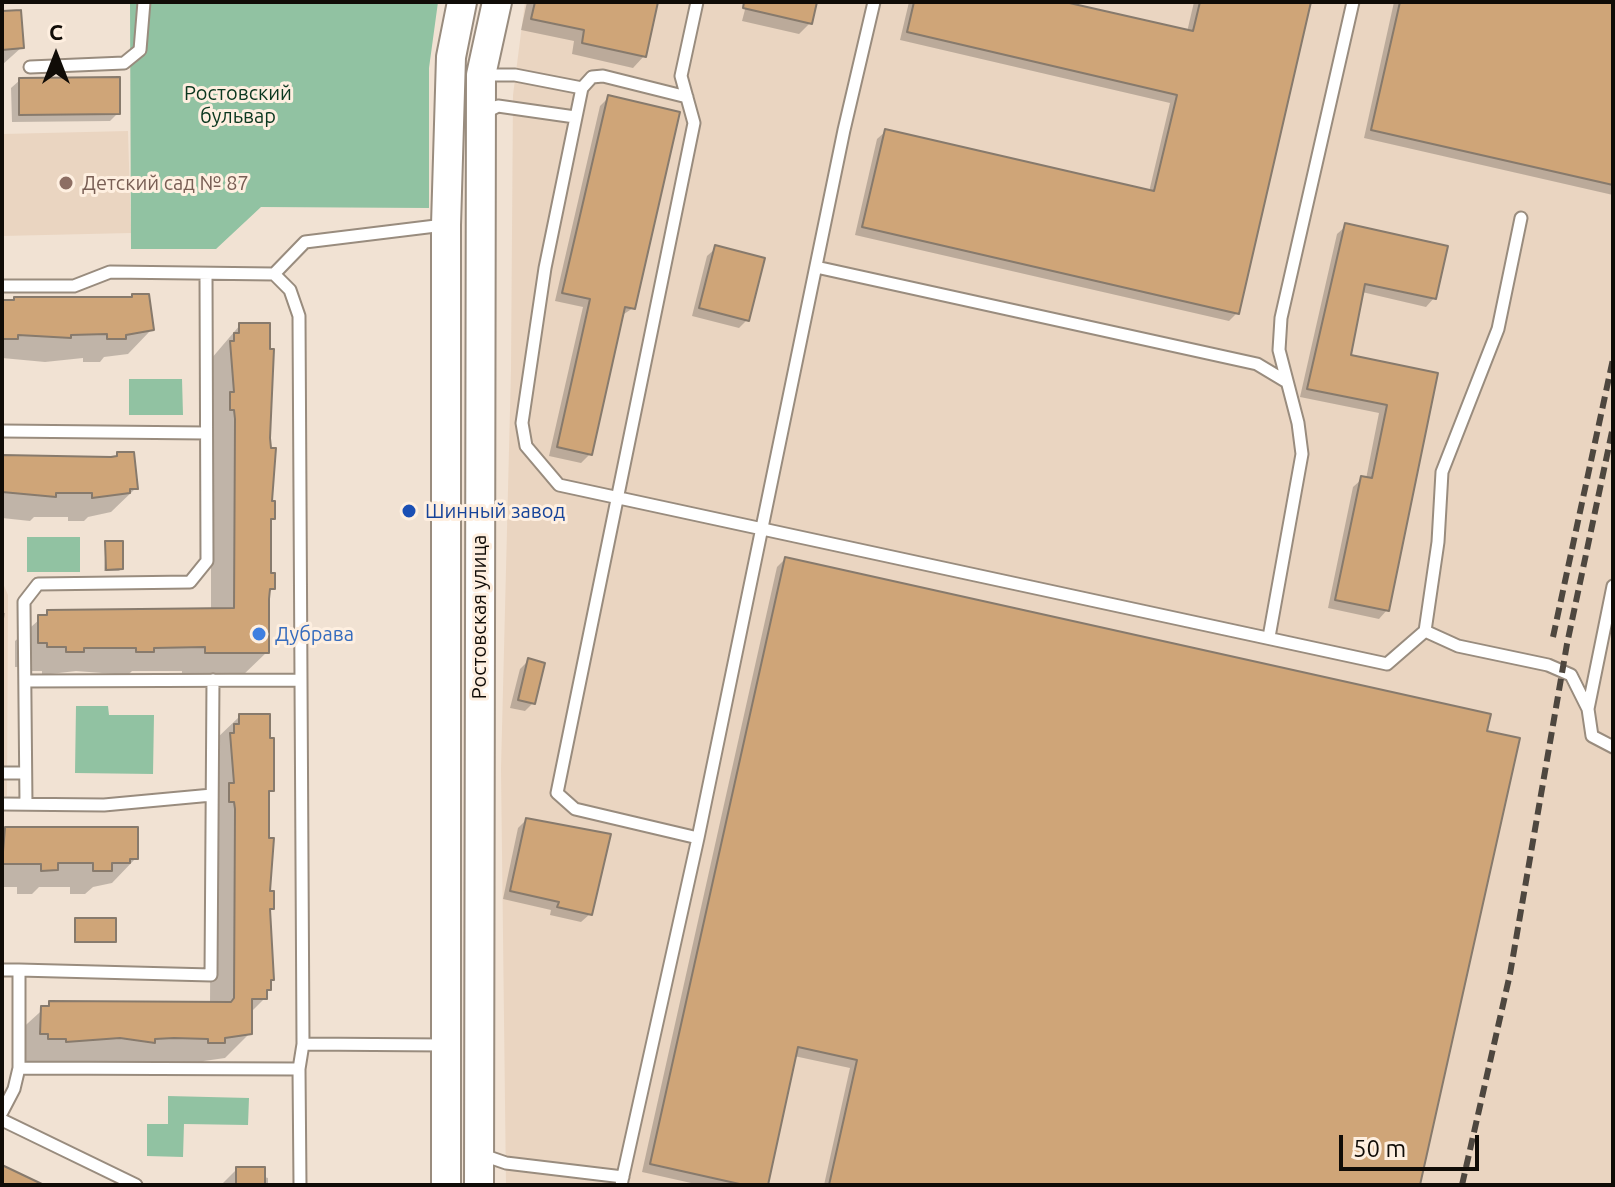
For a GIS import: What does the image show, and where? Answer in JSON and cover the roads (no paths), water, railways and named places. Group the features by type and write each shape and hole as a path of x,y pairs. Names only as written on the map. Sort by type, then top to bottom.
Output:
{"street":[{"name":"Ростовская улица","path":"446,1185 446,225 451,74 462,2"},
{"name":"Ростовская улица","path":"479,1185 481,75 497,2"},
{"path":"451,74 481,75"},
{"path":"447,1045 480,1045"}],"lane":[{"path":"30,67 124,63 140,50 144,2"},
{"path":"697,2 681,76 694,123 557,793 575,809 698,838"},
{"path":"480,1154 506,1163 622,1181 698,838 874,2"},
{"path":"1269,637 1302,454 1279,350 1281,318 1353,2"},
{"path":"481,75 515,75 582,88"},
{"path":"687,97 603,76 592,77 582,88 545,268 522,423 526,446 559,485 1387,664 1425,631 1438,542 1442,472 1498,329 1521,218"},
{"path":"481,114 498,106 575,117"},
{"path":"274,274 305,242 446,225"},
{"path":"816,267 1257,364 1287,382"},
{"path":"2,286 74,286 110,272 274,274 290,290 299,316 303,1044 299,1069 300,1185"},
{"path":"26,804 24,602 38,584 190,582 207,561 206,274"},
{"path":"2,431 206,433"},
{"path":"1588,709 1613,586"},
{"path":"1425,631 1458,646 1548,665 1571,675 1588,709 1592,736 1613,747"},
{"path":"2,970 211,975 213,680"},
{"path":"25,681 299,680"},
{"path":"2,773 25,773"},
{"path":"2,804 104,805 212,795"},
{"path":"2,1112 14,1089 19,1068 19,970"},
{"path":"303,1044 447,1045"},
{"path":"19,1068 299,1069"},
{"path":"2,1120 136,1185"}],"railway":[{"path":"1553,637 1613,359"},
{"path":"1462,1185 1510,974 1567,644 1613,427"}],"place":[{"name":"Детский сад № 87","path":"66,183"},
{"name":"Шинный завод","path":"409,511"},
{"name":"Дубрава","path":"259,634"}],"park label":[{"name":"Ростовский бульвар","path":"238,104"}]}
